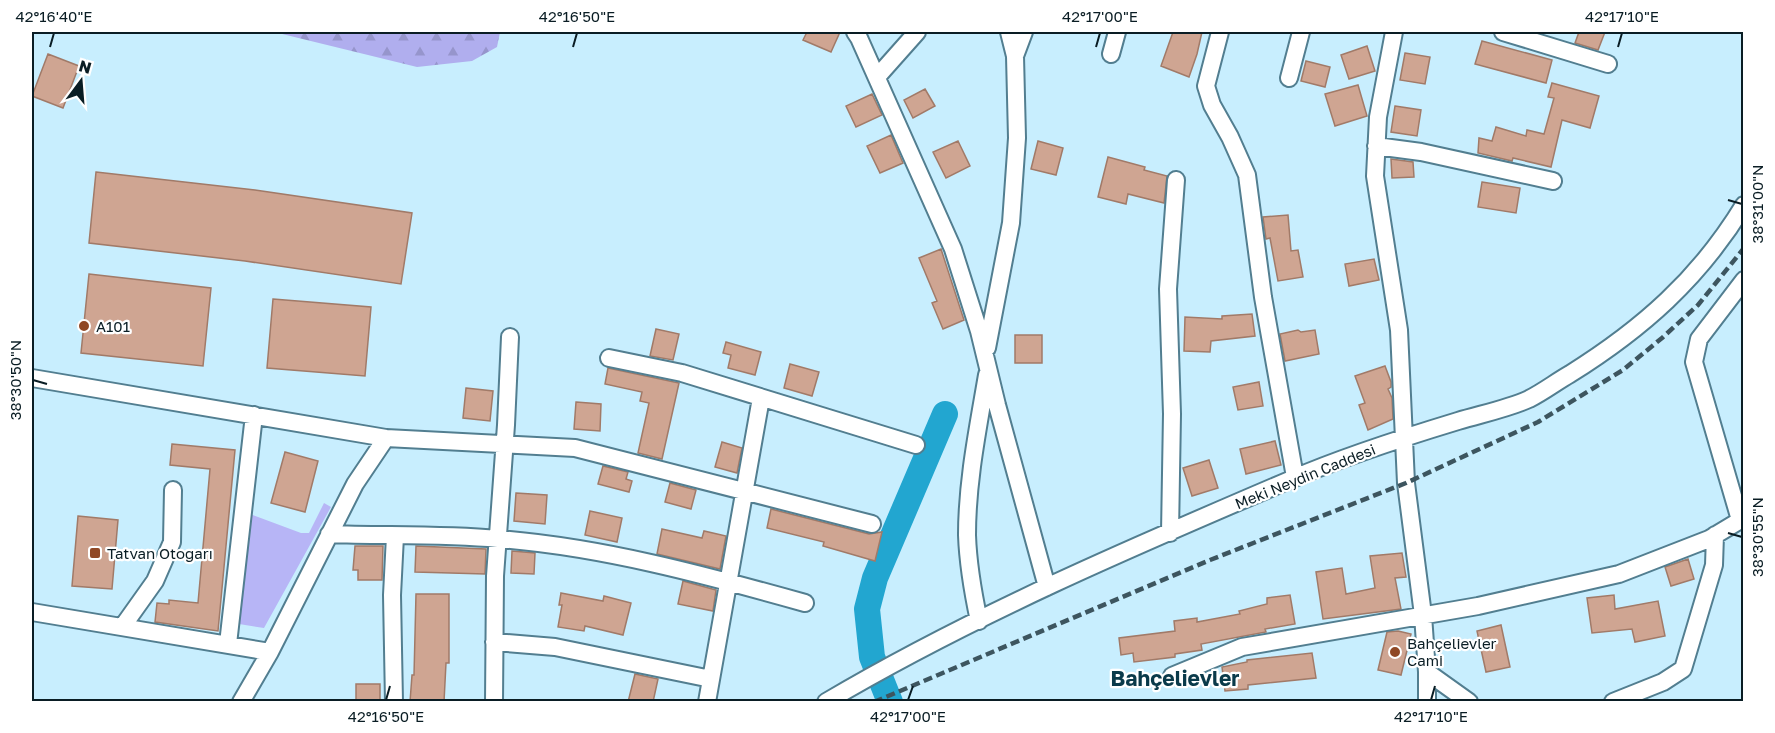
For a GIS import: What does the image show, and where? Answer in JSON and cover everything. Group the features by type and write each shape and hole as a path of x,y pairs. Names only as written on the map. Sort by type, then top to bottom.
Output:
{"street":[{"path":"855,32 953,249 987,362 1047,587"},
{"path":"877,77 917,32"},
{"path":"979,621 967,535 974,457 987,362 1011,223 1017,138 1015,56 1009,32"},
{"path":"1015,56 1024,32"},
{"path":"1111,54 1117,32"},
{"path":"1220,32 1206,86 1212,105 1247,175 1263,297 1295,477"},
{"path":"1290,78 1301,32"},
{"path":"1394,32 1378,117 1375,176 1399,330 1406,483 1423,615 1427,702"},
{"path":"1503,32 1608,64"},
{"path":"1376,146 1421,152 1553,181"},
{"path":"1170,533 1172,414 1168,289 1176,180"},
{"name":"Meki Neydin Caddesi","path":"826,702 892,664 1047,587 1295,477 1404,438 1528,399 1611,348 1648,318 1682,287 1733,222 1743,205"},
{"path":"1172,676 1242,647 1478,606 1619,574 1715,535 1742,519 1694,362 1699,339 1743,280"},
{"path":"494,702 497,539 510,337"},
{"path":"609,357 682,373 916,445"},
{"path":"32,378 386,438 576,448 872,524"},
{"path":"707,702 761,398"},
{"path":"228,644 254,415"},
{"path":"241,702 270,652 355,484 386,438"},
{"path":"123,626 155,581 172,542 173,490"},
{"path":"329,534 497,539 558,546 729,582 806,603"},
{"path":"1613,702 1663,682 1683,669 1714,565 1715,535"},
{"path":"394,702 392,595 395,536"},
{"path":"32,612 270,652"},
{"path":"494,642 555,647 711,679"},
{"path":"1427,672 1469,702"}],"shaded area":[{"path":"324,503 331,507 264,628 239,624 250,514 301,533 309,533"}],"green space":[{"path":"274,32 500,32 497,47 472,61 417,67"}],"building":[{"path":"807,32 840,32 831,52 803,40"},
{"path":"1173,32 1202,32 1189,77 1161,66"},
{"path":"1579,32 1605,32 1598,50 1575,43"},
{"path":"1482,41 1552,60 1546,83 1475,64"},
{"path":"1367,46 1375,71 1349,79 1341,55"},
{"path":"1405,53 1430,57 1425,84 1400,80"},
{"path":"48,54 79,66 63,108 32,96"},
{"path":"1306,61 1330,67 1325,87 1301,81"},
{"path":"1552,83 1599,96 1590,128 1562,120 1551,167 1478,153 1479,138 1492,141 1496,127 1526,136 1527,130 1544,134 1554,98 1548,97"},
{"path":"1358,85 1367,116 1335,126 1325,94"},
{"path":"925,89 935,106 913,118 904,100"},
{"path":"872,94 882,115 856,127 846,106"},
{"path":"1395,106 1421,110 1417,136 1391,132"},
{"path":"891,135 903,163 880,173 867,146"},
{"path":"958,141 970,166 946,178 933,152"},
{"path":"1038,141 1063,148 1056,175 1031,169"},
{"path":"1108,157 1145,167 1144,170 1167,176 1164,203 1128,194 1126,204 1098,197"},
{"path":"1391,159 1413,162 1414,177 1392,178"},
{"path":"96,172 255,190 412,213 401,284 245,261 89,243"},
{"path":"1482,182 1520,188 1516,213 1478,207"},
{"path":"1288,215 1291,251 1298,250 1303,277 1278,281 1270,238 1266,239 1263,217"},
{"path":"941,249 964,320 943,329 932,303 937,301 919,258"},
{"path":"1374,259 1379,280 1349,286 1345,264"},
{"path":"89,274 211,288 203,366 81,353"},
{"path":"273,299 371,307 365,376 267,368"},
{"path":"1252,314 1255,336 1211,341 1210,352 1184,351 1185,317 1222,319 1222,316"},
{"path":"656,329 679,334 673,360 650,356"},
{"path":"1298,330 1301,332 1315,330 1319,354 1285,361 1280,334"},
{"path":"1015,335 1042,335 1042,363 1015,363"},
{"path":"726,342 761,352 755,375 728,368 731,355 723,353"},
{"path":"790,364 819,372 812,396 784,388"},
{"path":"1385,366 1391,382 1391,387 1388,389 1392,398 1393,419 1368,430 1359,405 1365,403 1355,376"},
{"path":"608,368 679,383 662,459 638,453 649,403 640,401 642,392 605,384"},
{"path":"1259,382 1263,406 1238,410 1233,387"},
{"path":"466,388 493,391 490,421 463,418"},
{"path":"576,402 601,404 600,431 574,429"},
{"path":"1275,441 1281,465 1246,474 1240,449"},
{"path":"722,442 742,448 737,473 715,467"},
{"path":"172,444 235,450 218,631 155,622 157,603 169,604 169,600 198,603 210,469 170,465"},
{"path":"285,452 318,461 305,512 271,503"},
{"path":"1209,460 1218,488 1192,496 1183,468"},
{"path":"603,466 628,472 626,479 632,481 629,492 598,484"},
{"path":"670,483 696,490 691,509 665,502"},
{"path":"516,493 547,495 545,524 514,521"},
{"path":"771,509 869,534 882,532 875,561 823,546 824,542 767,528"},
{"path":"590,511 622,518 617,542 585,535"},
{"name":"Tatvan Otogarı","path":"78,516 118,520 112,589 72,586"},
{"path":"662,529 702,538 704,531 726,536 720,569 657,554"},
{"path":"355,546 383,546 382,580 358,580 358,570 353,570"},
{"path":"416,546 486,549 485,574 415,572"},
{"path":"512,551 535,553 534,574 511,573"},
{"path":"1402,553 1406,577 1395,578 1401,609 1323,619 1316,572 1342,568 1346,594 1375,588 1370,556"},
{"path":"1688,559 1694,579 1671,586 1665,567"},
{"path":"683,581 716,590 713,611 678,604"},
{"path":"561,593 603,601 604,596 631,603 623,635 585,626 584,631 558,627 562,605 559,605"},
{"path":"416,594 449,594 449,663 446,663 444,702 410,702 412,675 414,675"},
{"path":"1290,595 1295,624 1201,644 1202,650 1175,654 1175,657 1134,662 1133,653 1121,655 1119,638 1175,631 1174,621 1197,618 1197,622 1240,614 1239,611 1267,604 1267,598"},
{"path":"1614,595 1615,609 1658,601 1665,636 1635,642 1632,629 1592,633 1587,598"},
{"path":"1501,625 1510,667 1486,672 1477,631"},
{"name":"Bahçelievler Cami","path":"1398,631 1411,634 1401,675 1378,670 1387,632"},
{"path":"1312,653 1316,678 1248,685 1248,689 1225,691 1222,667 1247,662 1247,660"},
{"path":"635,674 658,679 653,702 628,702"},
{"path":"356,684 380,684 380,701 356,702"}],"waterway":[{"path":"890,702 872,657 867,609 875,578 945,414"}],"railway":[{"path":"874,702 1210,560 1406,483 1538,422 1623,370 1662,338 1698,305 1744,248"}],"place":[{"name":"A101","path":"84,326"},
{"name":"Tatvan Otogarı","path":"95,553"},
{"name":"Bahçelievler Cami","path":"1395,652"}],"district":[{"name":"Bahçelievler","path":"1175,678"}]}
